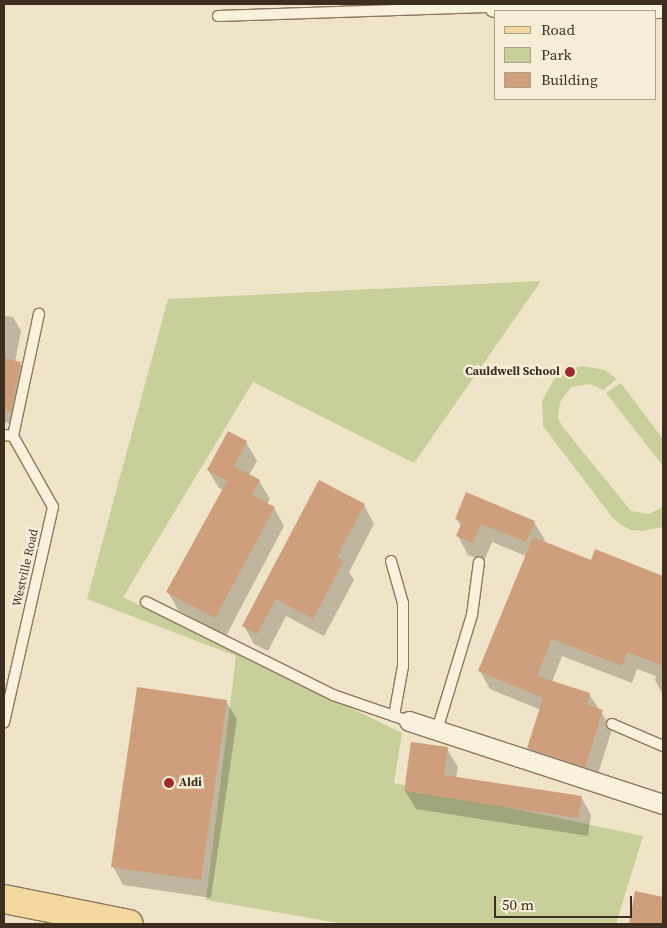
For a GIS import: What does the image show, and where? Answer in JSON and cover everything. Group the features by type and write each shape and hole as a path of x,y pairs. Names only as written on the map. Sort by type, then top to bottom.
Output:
{"main road":[{"path":"4,899 130,924"}],"street":[{"path":"494,7 663,8"},
{"path":"401,719 663,804"}],"lane":[{"path":"218,16 494,7"},
{"path":"8,435 39,314"},
{"name":"Westville Road","path":"4,723 54,507 8,435"},
{"path":"146,602 333,695 401,719 404,666 403,603 392,561"},
{"path":"437,730 472,615 479,562"},
{"path":"612,724 663,746"}],"green space":[{"path":"541,281 414,463 253,382 123,597 402,733 394,783 643,836 616,924 344,924 206,900 236,656 87,599 168,299"},
{"path":"582,366 605,370 617,379 603,390 590,384 571,387 560,402 558,418 562,426 631,511 649,514 663,507 663,527 642,531 631,530 620,524 612,517 543,426 542,401 554,379 571,369"},
{"path":"621,383 663,439 663,466 606,393"}],"building":[{"path":"4,358 21,362 11,412 4,411"},
{"path":"228,431 247,441 234,466 260,480 252,495 275,507 215,618 166,592 227,481 207,470"},
{"path":"319,480 365,504 337,557 344,561 313,619 276,599 257,634 242,626"},
{"path":"466,492 535,521 526,542 481,524 473,543 456,536 462,522 455,519"},
{"path":"533,537 591,560 595,549 663,576 663,666 627,652 622,666 552,639 537,676 590,693 587,705 603,710 585,767 527,748 543,698 478,671"},
{"name":"Aldi","path":"137,687 227,700 201,880 111,867"},
{"path":"411,742 448,747 444,775 582,796 578,818 404,791"},
{"path":"635,891 663,897 663,924 629,924"}],"place":[{"name":"Cauldwell School","path":"570,372"},
{"name":"Aldi","path":"169,783"}]}
